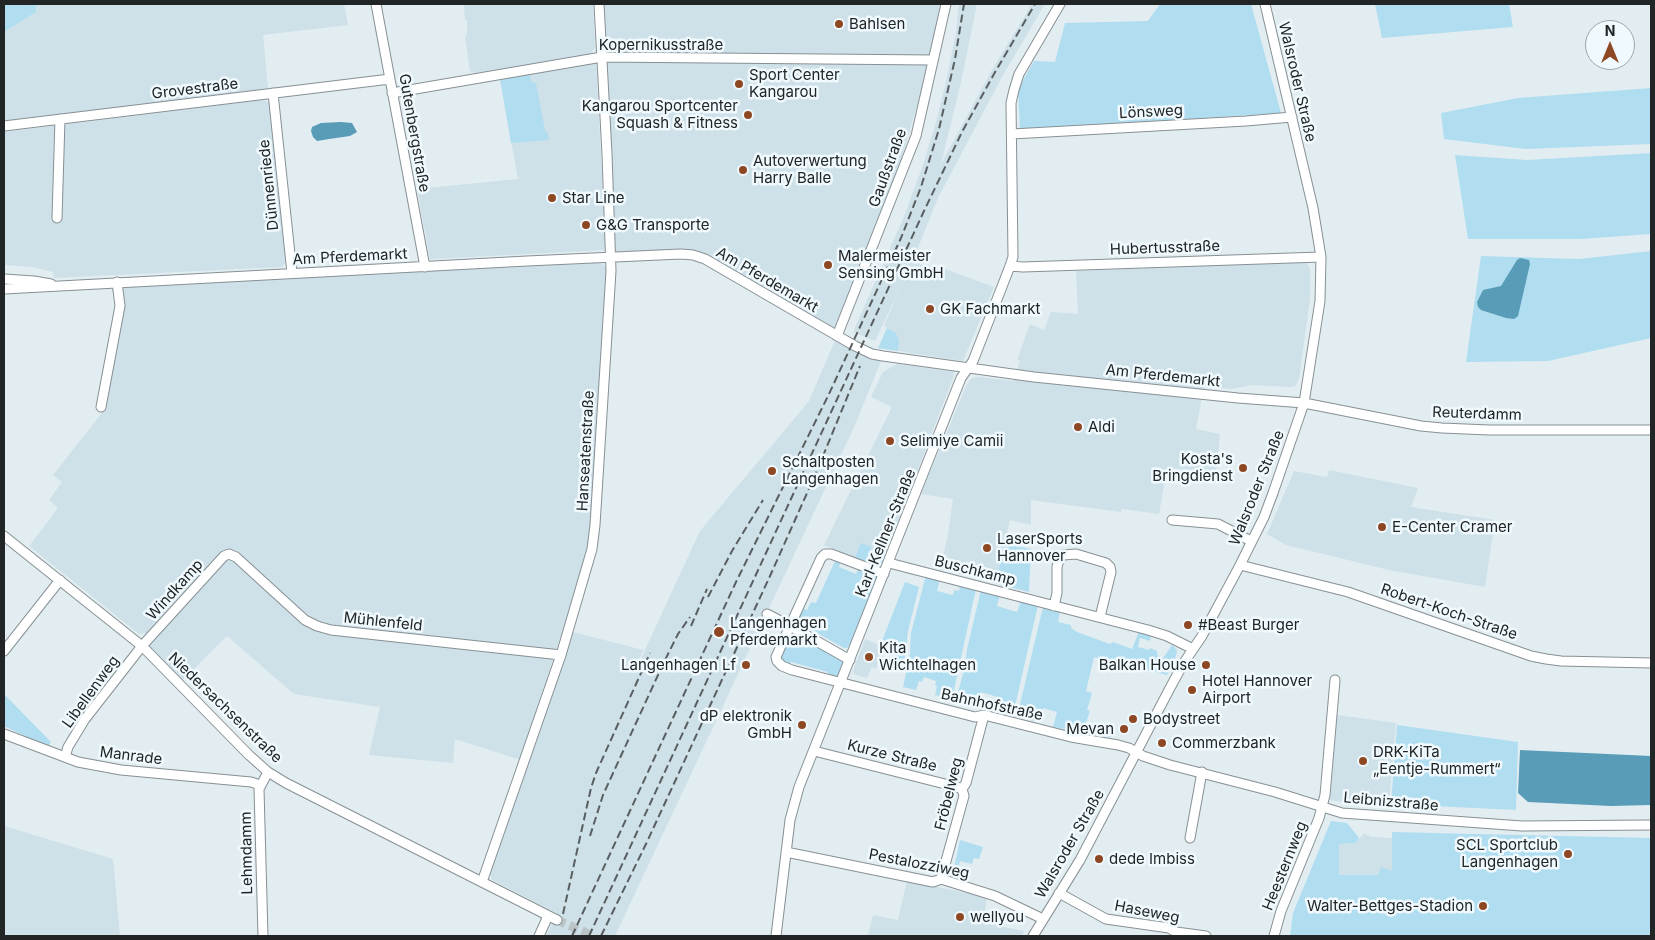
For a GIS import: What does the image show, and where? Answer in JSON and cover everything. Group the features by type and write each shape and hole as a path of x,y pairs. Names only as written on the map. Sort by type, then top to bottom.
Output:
{"street":[{"name":"Gutenbergstraße","path":"376,4 425,267"},
{"name":"Hanseatenstraße","path":"482,882 561,655 592,549 611,258 599,4"},
{"name":"Gaußstraße","path":"837,336 916,136 946,4"},
{"name":"Karl-Kellner-Straße","path":"776,936 790,820 799,787 960,380 973,361 1013,257 1011,103 1019,74 1060,4"},
{"name":"Walsroder Straße","path":"1033,936 1080,860 1170,688 1240,565 1264,516 1304,403 1320,301 1320,257 1313,208 1265,4"},
{"name":"Kopernikusstraße","path":"392,93 602,57 934,60"},
{"name":"Grovestraße","path":"4,126 390,79"},
{"name":"Dünnenriede","path":"273,93 292,273"},
{"name":"Lönsweg","path":"1012,134 1246,121 1292,116"},
{"path":"57,218 60,119"},
{"name":"Am Pferdemarkt","path":"4,289 292,273 681,254 693,255 705,259 837,336 872,354 967,369 1238,398 1304,403"},
{"name":"Hubertusstraße","path":"1010,266 1320,257"},
{"name":"Am Pferdemarkt","path":"4,278 59,286"},
{"path":"100,407 120,306 117,282"},
{"name":"Reuterdamm","path":"1304,403 1442,428 1489,430 1651,430"},
{"path":"1172,520 1218,524 1252,541"},
{"name":"Niedersachsenstraße","path":"4,536 142,646 268,772 286,783 557,920"},
{"name":"Mühlenfeld","path":"229,554 236,557 305,620 317,626 331,630 561,655"},
{"name":"Windkamp","path":"142,646 224,556 229,554"},
{"path":"790,626 821,558 825,554 831,554 884,574"},
{"path":"1054,606 1057,593 1057,567 1059,560 1064,555 1076,554 1106,562 1112,572 1100,617"},
{"name":"Buschkamp","path":"889,563 1167,636 1193,650"},
{"name":"Robert-Koch-Straße","path":"1240,565 1348,592 1531,656 1560,661 1651,663"},
{"path":"4,651 60,580"},
{"path":"768,614 850,660"},
{"name":"Bahnhofstraße","path":"790,626 778,652 777,661 782,666 792,670 975,717 984,715 1077,739 1118,745 1137,753"},
{"name":"Libellenweg","path":"65,757 68,747 85,719 142,646"},
{"name":"Heesternweg","path":"1274,936 1281,911 1325,795 1335,680"},
{"name":"Fröbelweg","path":"941,879 964,796 962,790 966,783 984,715"},
{"name":"Manrade","path":"4,734 78,762 121,770 260,784"},
{"name":"Kurze Straße","path":"814,751 948,784 962,790"},
{"name":"Leibnizstraße","path":"1137,753 1170,765 1275,792 1322,807 1360,815 1522,826 1651,825"},
{"path":"260,784 268,772"},
{"path":"1190,838 1202,772"},
{"name":"Lehmdamm","path":"260,784 263,936"},
{"name":"Pestalozziweg","path":"786,852 933,882 941,879 995,896 1043,919"},
{"name":"Haseweg","path":"1059,893 1106,919 1169,928 1176,932 1206,936"},
{"path":"539,936 548,916"}],"shaded area":[{"path":"4,4 36,4 36,12 4,32"},
{"path":"36,4 344,4 348,25 263,35 268,89 4,121 4,32 36,12"},
{"path":"464,4 593,4 595,48 590,54 475,73 470,71 465,36 467,35 467,20 465,20"},
{"path":"599,4 940,4 928,67 897,174 837,335 883,356 855,425 615,936 546,936 557,913 492,880 489,871 573,632 643,650 633,676 700,531 809,401 837,336 693,255 611,258"},
{"path":"959,4 976,4 976,9 941,164 992,70 1032,4 1045,4 1003,75 938,198 913,260 921,265 945,269 994,287 963,361 898,351 899,340 896,333 884,326 901,286 875,341 853,332 905,214 923,165 945,86 956,33"},
{"path":"1160,4 1251,4 1281,113 1020,130 1018,89 1034,61 1055,62 1065,23 1148,21"},
{"path":"1375,4 1509,4 1513,27 1382,38"},
{"path":"596,63 606,250 430,259 417,189 518,179 500,79"},
{"path":"530,73 531,82 536,83 545,131 548,133 549,140 511,143 500,79"},
{"path":"1651,88 1651,144 1526,149 1444,139 1441,113 1518,98"},
{"path":"260,100 270,104 286,262 282,267 54,278 53,272 33,267 4,265 4,132"},
{"path":"321,123 352,123 357,132 350,136 317,141 313,137 312,127"},
{"path":"1651,153 1651,234 1580,239 1468,239 1455,155 1527,160"},
{"path":"1651,251 1651,338 1548,361 1466,362 1481,256 1579,259"},
{"path":"1520,258 1529,260 1530,264 1518,316 1514,319 1506,318 1481,310 1477,302 1483,290 1501,286"},
{"path":"599,262 604,265 607,271 591,533 588,551 521,760 455,739 453,763 369,755 380,707 294,694 227,636 179,684 138,643 147,633 139,634 29,546 58,508 49,500 62,482 53,475 102,413 119,287"},
{"path":"1306,262 1310,269 1310,299 1299,379 1295,386 1251,385 1231,389 1204,386 1196,429 1220,434 1216,473 1167,468 1159,514 1122,509 1121,512 1031,500 1031,525 1010,520 995,583 940,569 948,535 953,499 921,494 967,384 972,378 979,377 1014,381 1020,361 1017,360 1030,324 1044,330 1051,312 1078,314 1076,271"},
{"path":"887,328 896,333 899,340 898,351 878,348"},
{"path":"897,364 954,372 880,568 824,545 892,407 871,397 883,372"},
{"name":"E-Center Cramer","path":"1329,470 1418,488 1411,507 1495,520 1485,587 1389,570 1286,545 1267,534 1294,471 1327,477"},
{"path":"861,543 871,547 870,554 868,555 870,561 877,562 880,553 885,555 880,568 855,558"},
{"path":"1005,544 1031,549 1029,592 995,583"},
{"path":"835,561 841,561 839,567 856,574 859,566 878,574 847,648 796,621 802,608 807,610 811,602 816,603"},
{"path":"926,575 940,579 937,591 953,595 954,590 959,591 960,585 976,589 952,699 935,695 936,681 924,677 922,682 919,681 916,690 903,687 910,654 911,633"},
{"path":"905,582 919,587 908,631 903,672 893,669 897,646 882,641"},
{"path":"981,590 1000,595 997,606 1017,612 1021,601 1038,605 1013,715 998,711 1001,698 981,692 977,706 956,700"},
{"path":"1043,607 1060,611 1058,622 1071,625 1071,628 1077,632 1110,644 1113,642 1132,649 1139,631 1151,636 1150,641 1140,638 1138,647 1157,651 1157,655 1163,658 1172,645 1177,650 1167,675 1094,657 1086,691 1092,693 1087,710 1090,711 1086,723 1113,730 1111,737 1053,727 1057,712 1043,708 1039,722 1017,717"},
{"path":"793,632 846,661 841,674 835,678 827,676 828,672 791,662 790,666 785,664 781,657"},
{"name":"Kita Wichtelhagen","path":"865,639 882,646 876,669 872,667 867,678 854,674 853,671"},
{"path":"4,694 51,742 48,747 4,726"},
{"name":"DRK-KiTa „Eentje-Rummert“","path":"1337,715 1396,723 1389,805 1330,800"},
{"path":"1397,725 1518,742 1516,810 1391,804"},
{"path":"1520,750 1651,756 1651,805 1611,806 1528,802 1518,793"},
{"name":"Walter-Bettges-Stadion","path":"1331,821 1347,823 1359,838 1356,843 1339,844 1339,875 1378,875 1381,867 1392,871 1392,832 1651,838 1651,936 1290,936 1293,913"},
{"path":"4,826 113,859 120,936 4,936"},
{"path":"1364,833 1371,837 1392,838 1392,872 1378,875 1338,875 1339,844 1356,843"},
{"path":"960,840 983,847 979,859 974,858 972,864 960,861 958,869 954,868"},
{"path":"907,881 987,897 984,918 990,920 989,924 1024,931 1021,936 868,936 873,915 898,920"}],"tunnel":[{"path":"557,920 593,936"}],"railway":[{"path":"572,936 736,582 829,394 901,238 921,187 939,129 955,59 964,4"},
{"path":"589,936 924,211 962,132 1035,4"},
{"path":"601,936 646,844 770,576 816,473 860,366"},
{"path":"708,597 732,551 763,500"},
{"path":"691,626 707,589"},
{"path":"590,836 603,795 664,662 678,634 690,617"},
{"path":"563,914 591,788 650,653"}],"place":[{"name":"Bahlsen","path":"839,24"},
{"name":"Sport Center Kangarou","path":"739,84"},
{"name":"Kangarou Sportcenter Squash & Fitness","path":"748,115"},
{"name":"Autoverwertung Harry Balle","path":"743,170"},
{"name":"Star Line","path":"552,198"},
{"name":"G&G Transporte","path":"586,225"},
{"name":"Malermeister Sensing GmbH","path":"828,265"},
{"name":"GK Fachmarkt","path":"930,309"},
{"name":"Aldi","path":"1078,427"},
{"name":"Selimiye Camii","path":"890,441"},
{"name":"Kosta's Bringdienst","path":"1243,468"},
{"name":"Schaltposten Langenhagen","path":"772,471"},
{"name":"E-Center Cramer","path":"1382,527"},
{"name":"LaserSports Hannover","path":"987,548"},
{"name":"#Beast Burger","path":"1188,625"},
{"name":"Langenhagen Pferdemarkt","path":"719,632"},
{"name":"Kita Wichtelhagen","path":"869,657"},
{"name":"Langenhagen Lf","path":"746,665"},
{"name":"Balkan House","path":"1206,665"},
{"name":"Hotel Hannover Airport","path":"1192,690"},
{"name":"Bodystreet","path":"1133,719"},
{"name":"dP elektronik GmbH","path":"802,725"},
{"name":"Mevan","path":"1124,729"},
{"name":"Commerzbank","path":"1162,743"},
{"name":"DRK-KiTa „Eentje-Rummert“","path":"1363,761"},
{"name":"SCL Sportclub Langenhagen","path":"1568,854"},
{"name":"dede Imbiss","path":"1099,859"},
{"name":"Walter-Bettges-Stadion","path":"1483,906"},
{"name":"wellyou","path":"960,917"}]}
